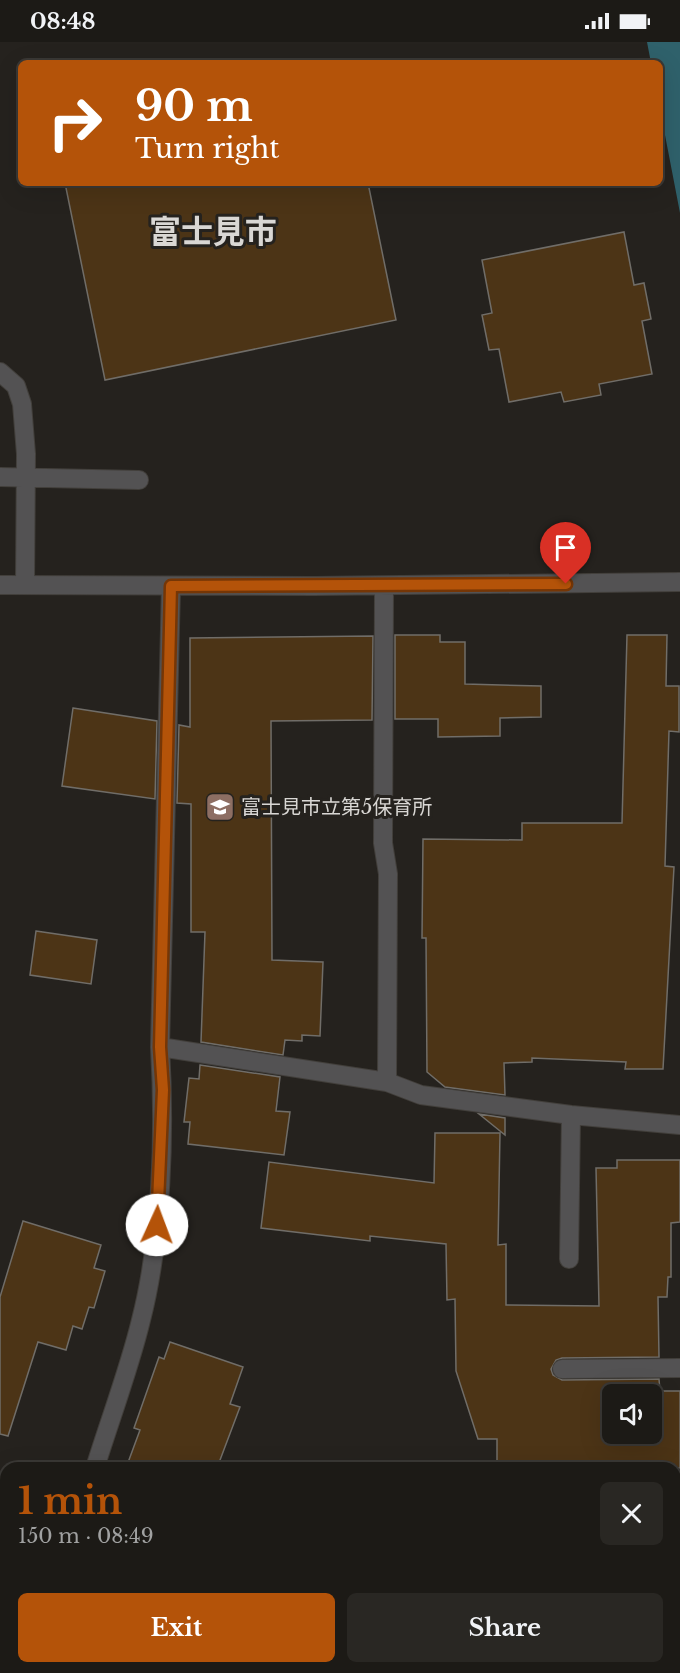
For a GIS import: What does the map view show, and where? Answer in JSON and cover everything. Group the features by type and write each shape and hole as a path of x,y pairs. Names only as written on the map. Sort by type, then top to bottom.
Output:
{"street":[{"path":"0,372 16,386 22,404 26,478 25,585"},
{"path":"0,477 139,480"},
{"path":"0,585 384,586 680,582"},
{"path":"97,1462 142,1319 157,1225 163,1090 160,1047 171,586"},
{"path":"384,586 383,843 388,874 387,1082"},
{"path":"160,1047 387,1082 421,1095 571,1115 680,1125"},
{"path":"569,1259 571,1115"},
{"path":"561,1370 680,1368"}],"water":[{"path":"647,42 680,42 680,213 663,125 663,60 650,60"}],"building":[{"path":"66,186 369,186 396,320 105,380"},
{"path":"624,232 634,285 644,283 651,319 642,321 652,374 599,384 601,395 564,402 561,392 509,402 499,349 489,350 482,315 492,313 482,260"},
{"path":"395,635 440,635 440,642 465,642 465,684 541,686 541,717 500,718 500,736 438,737 438,719 395,719"},
{"path":"627,635 667,635 666,686 679,686 679,732 669,731 665,866 674,867 663,1069 625,1069 626,1062 532,1058 532,1062 504,1063 505,1095 445,1087 427,1072 426,938 422,938 423,839 522,840 522,823 622,823"},
{"name":"富士見市立第5保育所","path":"373,636 372,720 271,721 272,960 323,962 320,1036 302,1035 302,1041 285,1040 283,1055 201,1042 205,932 191,932 191,804 177,803 179,725 190,727 190,638"},
{"path":"73,708 157,721 155,799 62,786"},
{"path":"36,931 97,940 91,984 30,975"},
{"path":"200,1065 280,1077 276,1111 290,1112 284,1155 188,1144 190,1122 184,1122 189,1078 199,1079"},
{"path":"479,1114 505,1118 505,1135"},
{"path":"435,1133 500,1133 498,1245 506,1244 506,1305 599,1306 596,1168 617,1168 617,1160 680,1160 680,1222 671,1223 671,1277 668,1277 667,1297 658,1297 659,1357 562,1358 556,1360 551,1369 553,1375 562,1380 659,1379 659,1384 602,1384 602,1444 662,1444 662,1391 680,1391 680,1462 497,1462 497,1439 478,1439 456,1371 455,1299 447,1300 446,1244 370,1236 370,1241 261,1228 269,1162 434,1183"},
{"path":"23,1221 101,1245 94,1268 105,1271 94,1308 89,1307 82,1329 73,1326 66,1350 38,1342 8,1436 0,1434 0,1297"},
{"path":"170,1342 243,1367 230,1404 240,1407 219,1462 128,1462 140,1430 134,1428 159,1357 164,1359"}],"place":[{"name":"富士見市立第5保育所","path":"220,807"}],"district":[{"name":"富士見市","path":"213,232"}],"route":[{"path":"157,1225 163,1090 160,1047 171,586 566,584"}]}
